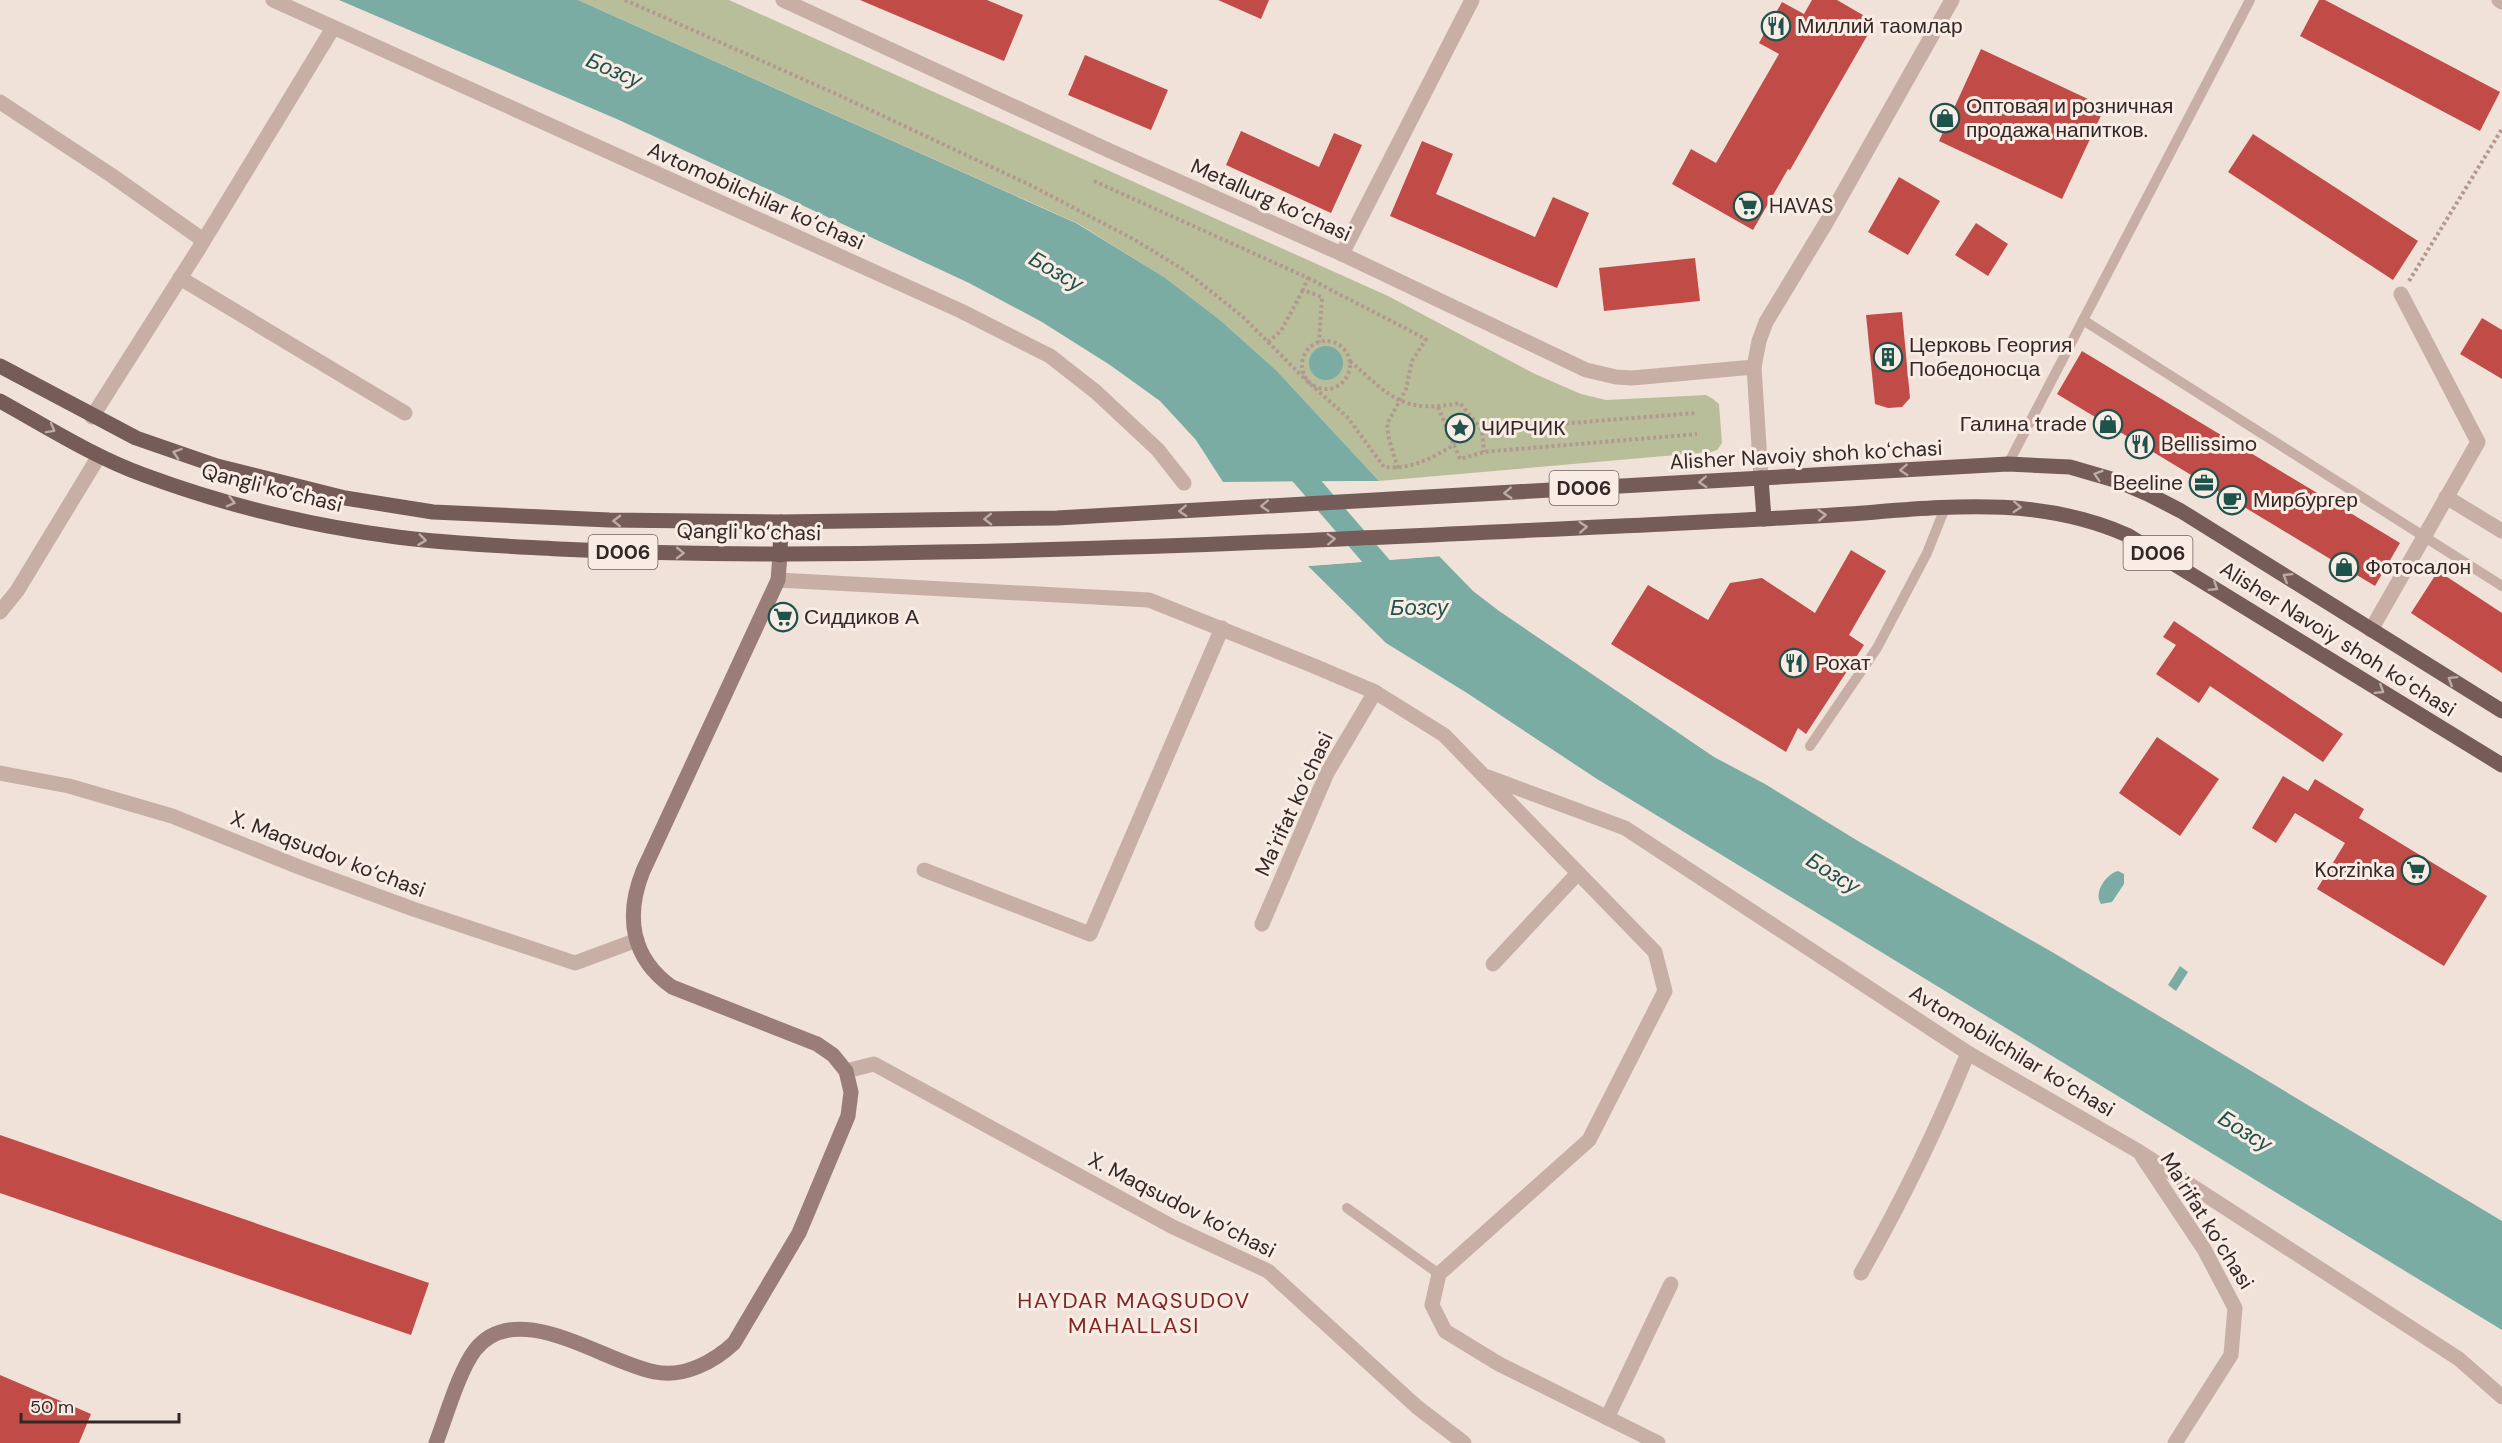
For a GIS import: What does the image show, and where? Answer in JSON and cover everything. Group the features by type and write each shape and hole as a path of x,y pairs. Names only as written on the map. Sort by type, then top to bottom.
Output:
{"main road":[{"name":"Qangli ko‘chasi","path":"0,366 92,417 136,438 217,466 302,489 389,506 444,512 609,520 781,522 1057,518 1241,508"},
{"name":"Qangli ko‘chasi","path":"0,401 99,456 141,474 222,500 304,520 391,536 476,544 606,551 780,555 1110,549 1273,542"},
{"name":"Alisher Navoiy shoh koʻchasi","path":"1241,508 2007,464 2070,467 2118,481 2181,511 2502,711"},
{"path":"1761,478 1764,519"},
{"name":"Alisher Navoiy shoh koʻchasi","path":"1273,542 1764,519 1945,508 2035,509 2097,522 2127,535 2502,765"},
{"path":"780,555 781,522"}],"street":[{"name":"Avtomobilchilar ko‘chasi","path":"273,0 960,311 1050,356 1096,392 1158,450 1184,483"},
{"name":"Metallurg ko‘chasi","path":"783,0 1107,150 1342,254 1572,364 1600,374 1632,378 1754,367"},
{"path":"1342,254 1472,0"},
{"path":"1761,478 1754,367 1759,341 1766,322 1827,223 1952,0"},
{"path":"92,417 333,28"},
{"path":"0,102 111,175 203,240"},
{"path":"180,278 405,413"},
{"path":"2371,630 2478,442 2401,294"},
{"path":"0,612 17,591 99,456"},
{"path":"2446,497 2502,531"},
{"path":"436,1443 469,1359 481,1343 505,1331 535,1329 654,1372 688,1370 709,1362 727,1350 734,1343 799,1233 848,1116 851,1092 846,1071 833,1055 817,1044 672,987 657,976 646,963 637,940 633,916 637,885 778,580 780,555"},
{"path":"778,580 1149,600 1375,692 1444,735 1655,952 1665,992 1589,1140 1439,1274 1432,1305 1444,1331 1498,1364 1658,1443"},
{"path":"924,870 1090,934 1222,628"},
{"name":"Maʼrifat ko‘chasi","path":"1262,924 1327,773 1375,692"},
{"name":"X. Maqsudov ko‘chasi","path":"0,773 69,786 172,816 392,902 574,963 637,940"},
{"name":"Avtomobilchilar ko‘chasi","path":"1482,774 1625,828 1968,1053 2138,1151 2459,1359 2502,1397"},
{"path":"1493,964 1578,873"},
{"path":"1861,1273 1902,1201 1941,1119 1968,1053"},
{"name":"X. Maqsudov ko‘chasi","path":"846,1071 874,1064 1173,1227 1268,1271 1417,1407 1464,1443"},
{"name":"Maʼrifat ko‘chasi","path":"2138,1151 2204,1249 2235,1308 2231,1355 2175,1443"},
{"path":"1607,1418 1671,1284"}],"lane":[{"path":"2007,464 2250,0"},
{"path":"2083,320 2502,586"},
{"path":"1810,746 1877,648 1927,553 1945,508"},
{"path":"1347,1208 1439,1274"}],"path":[{"path":"625,0 834,93 1030,185 1135,240 1184,270 1242,316 1307,381 1348,417 1384,467 1398,469 1428,461 1454,445"},
{"path":"2401,294 2502,129"},
{"path":"1094,181 1308,278 1426,339 1412,361 1406,389 1387,424 1398,469"},
{"path":"1268,342 1281,331 1308,278"},
{"path":"1303,290 1322,297 1319,342"},
{"path":"1350,361 1347,376 1336,387 1320,389 1307,381 1303,374 1302,358 1312,345 1319,342 1335,342 1342,347 1350,361 1400,402 1413,406 1438,407 1460,402 1482,430 1484,452"},
{"path":"1438,407 1460,459 1484,452 1697,434"},
{"path":"1482,430 1696,413"}],"green space":[{"path":"578,0 729,0 1388,296 1535,374 1581,394 1606,400 1706,395 1719,404 1722,443 1717,450 1711,452 1379,481 1276,370 1220,320 1164,277 1077,223"}],"water":[{"path":"339,0 578,0 1076,223 1164,277 1220,320 1276,370 1379,481 1223,482 1196,440 1160,401 1110,365 1042,322 969,283 619,120"},
{"path":"1326,346 1338,351 1343,363 1338,375 1326,380 1314,375 1309,363 1314,351"},
{"name":"Бозсу","path":"1439,556 1473,591 1499,611 1714,757 1765,784 1858,841 2052,952 2502,1221 2502,1330 1597,779 1467,693 1386,643 1308,566"},
{"path":"2118,871 2124,874 2124,884 2112,902 2101,904 2099,895 2102,884"},
{"path":"2180,966 2188,972 2176,991 2168,985"}],"pier":[{"path":"1382,481 1379,484 1225,485 1223,482"},
{"path":"1438,553 1443,556 1308,566 1306,564"}],"building":[{"path":"860,0 987,0 1023,15 1004,61"},
{"path":"1218,0 1269,0 1261,19"},
{"path":"1812,0 1837,0 1875,22 1753,230 1672,184 1691,149 1716,163 1779,54 1759,43 1782,2 1804,14"},
{"path":"2319,0 2325,0 2500,92 2480,131 2300,36"},
{"path":"1981,49 2105,107 2062,199 1939,141"},
{"path":"1085,55 1168,90 1151,130 1068,95"},
{"path":"1241,131 1319,167 1334,133 1362,145 1331,213 1226,165"},
{"path":"2253,134 2418,241 2393,280 2228,172"},
{"path":"1422,141 1453,154 1436,194 1535,237 1553,197 1589,213 1557,288 1390,216"},
{"path":"1899,177 1940,201 1908,255 1868,232"},
{"path":"1976,223 2008,244 1988,276 1955,255"},
{"path":"1695,258 1700,301 1604,311 1599,268"},
{"name":"Церковь Георгия Победоносца","path":"1902,312 1910,398 1902,407 1888,408 1875,404 1866,315"},
{"path":"2482,318 2502,330 2502,379 2460,354"},
{"path":"2082,351 2400,543 2375,586 2057,394"},
{"path":"1851,550 1886,571 1849,635 1864,645 1806,734 1798,728 1786,752 1611,644 1648,585 1708,620 1730,583 1762,578 1815,613"},
{"path":"2438,571 2502,613 2502,673 2411,613"},
{"path":"2174,621 2343,734 2323,762 2210,686 2199,703 2156,674 2176,645 2163,637"},
{"path":"2157,737 2219,779 2180,836 2119,793"},
{"path":"2283,776 2308,791 2315,779 2364,809 2359,818 2487,896 2444,966 2317,889 2345,843 2295,813 2276,843 2252,828"},
{"path":"0,1135 429,1283 411,1335 0,1193"},
{"path":"0,1375 91,1414 79,1443 0,1443"}],"waterway":[{"name":"Бозсу","path":"1287,458 1395,583"}],"place":[{"name":"Миллий таомлар","path":"1776,26"},
{"name":"Оптовая и розничная продажа напитков.","path":"1945,118"},
{"name":"HAVAS","path":"1748,206"},
{"name":"Церковь Георгия Победоносца","path":"1888,357"},
{"name":"Галина trade","path":"2108,424"},
{"name":"ЧИРЧИК","path":"1460,428"},
{"name":"Bellissimo","path":"2140,444"},
{"name":"Beeline","path":"2204,483"},
{"name":"Мирбургер","path":"2232,500"},
{"name":"Фотосалон","path":"2344,567"},
{"name":"Сиддиков А","path":"783,617"},
{"name":"Рохат","path":"1794,663"},
{"name":"Korzinka","path":"2416,870"}],"district":[{"name":"HAYDAR MAQSUDOV MAHALLASI","path":"1134,1312"}]}
